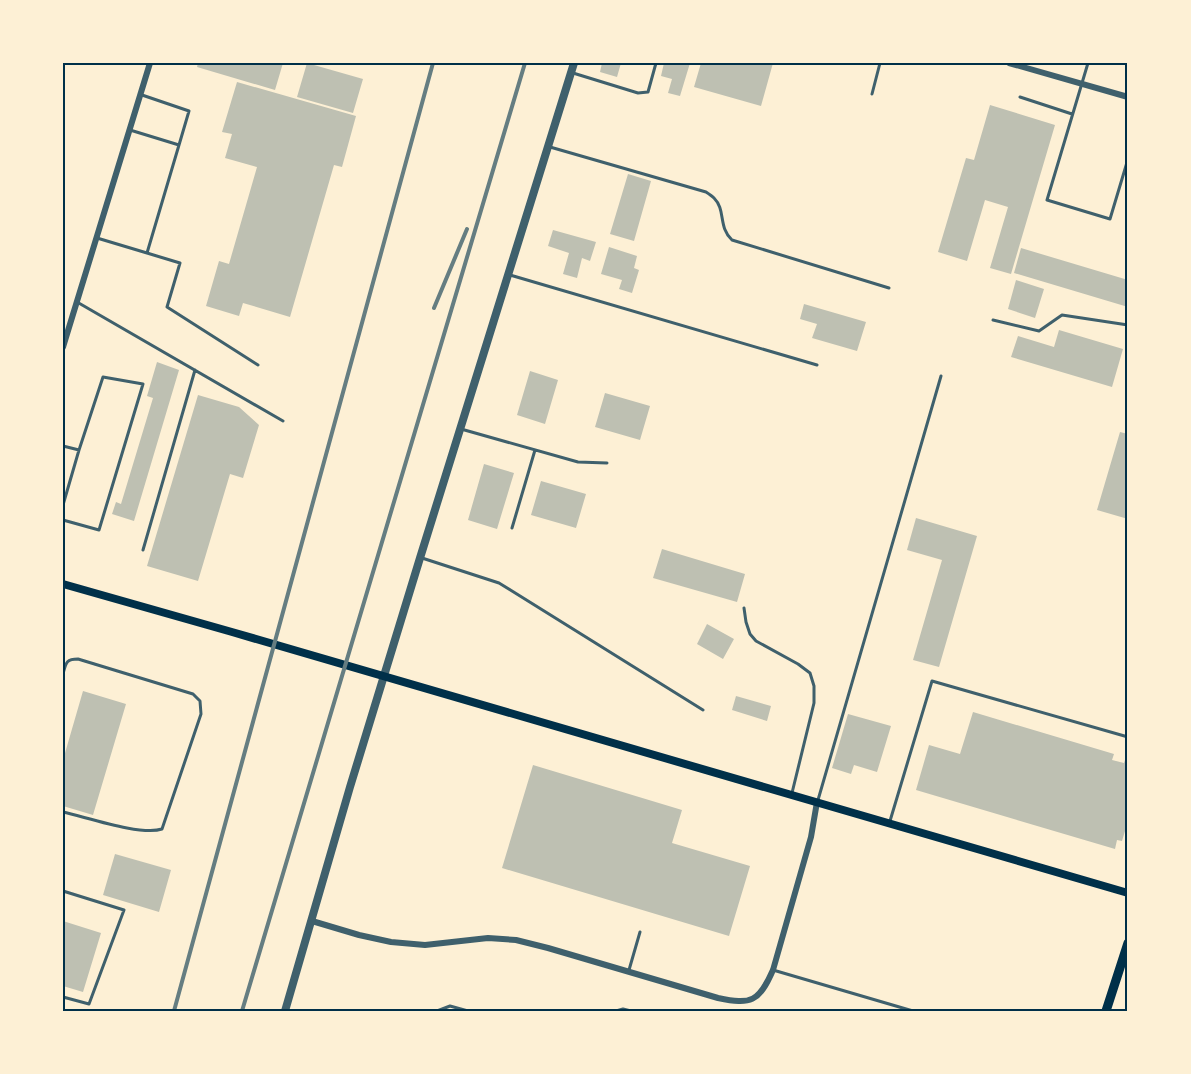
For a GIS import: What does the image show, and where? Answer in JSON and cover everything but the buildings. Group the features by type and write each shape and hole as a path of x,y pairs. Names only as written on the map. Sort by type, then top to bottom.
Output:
{"main road":[{"path":"63,584 1128,892"},
{"path":"1106,1011 1128,943"}],"street":[{"path":"63,347 150,63"},
{"path":"285,1011 350,787 574,63"},
{"path":"1009,63 1128,97"},
{"path":"312,921 391,942 425,945 488,938 516,940 718,998 736,1002 753,1000 766,988 773,970 811,837 817,802"}],"lane":[{"path":"571,72 638,93 648,92 656,63"},
{"path":"872,94 880,63"},
{"path":"1088,63 1047,200 1110,219 1128,159"},
{"path":"141,94 189,111 147,253"},
{"path":"1020,97 1072,114"},
{"path":"130,130 179,145"},
{"path":"548,146 706,192 715,199 720,207 725,234 732,240 889,288"},
{"path":"97,238 180,263 167,307 258,365"},
{"path":"508,274 817,365"},
{"path":"77,302 282,421"},
{"path":"993,320 1039,331 1062,315 1128,324"},
{"path":"143,550 195,370"},
{"path":"817,802 941,376"},
{"path":"63,504 103,377 143,384 99,531 63,520"},
{"path":"460,429 578,462 607,463"},
{"path":"63,446 79,450"},
{"path":"512,528 535,450"},
{"path":"420,558 499,583 703,710"},
{"path":"744,608 750,634 756,641 810,673 814,686 814,703 792,795"},
{"path":"63,674 66,663 71,659 78,659 193,694 200,701 201,709 162,830 128,828 63,812"},
{"path":"889,823 932,681 1128,737"},
{"path":"63,891 123,910 89,1004 63,997"},
{"path":"629,972 640,932"},
{"path":"773,970 913,1011"},
{"path":"437,1011 450,1006 468,1011"},
{"path":"616,1011 623,1009 631,1011"}],"railway":[{"path":"174,1011 433,63"},
{"path":"242,1011 525,63"},
{"path":"434,308 467,229"}]}
